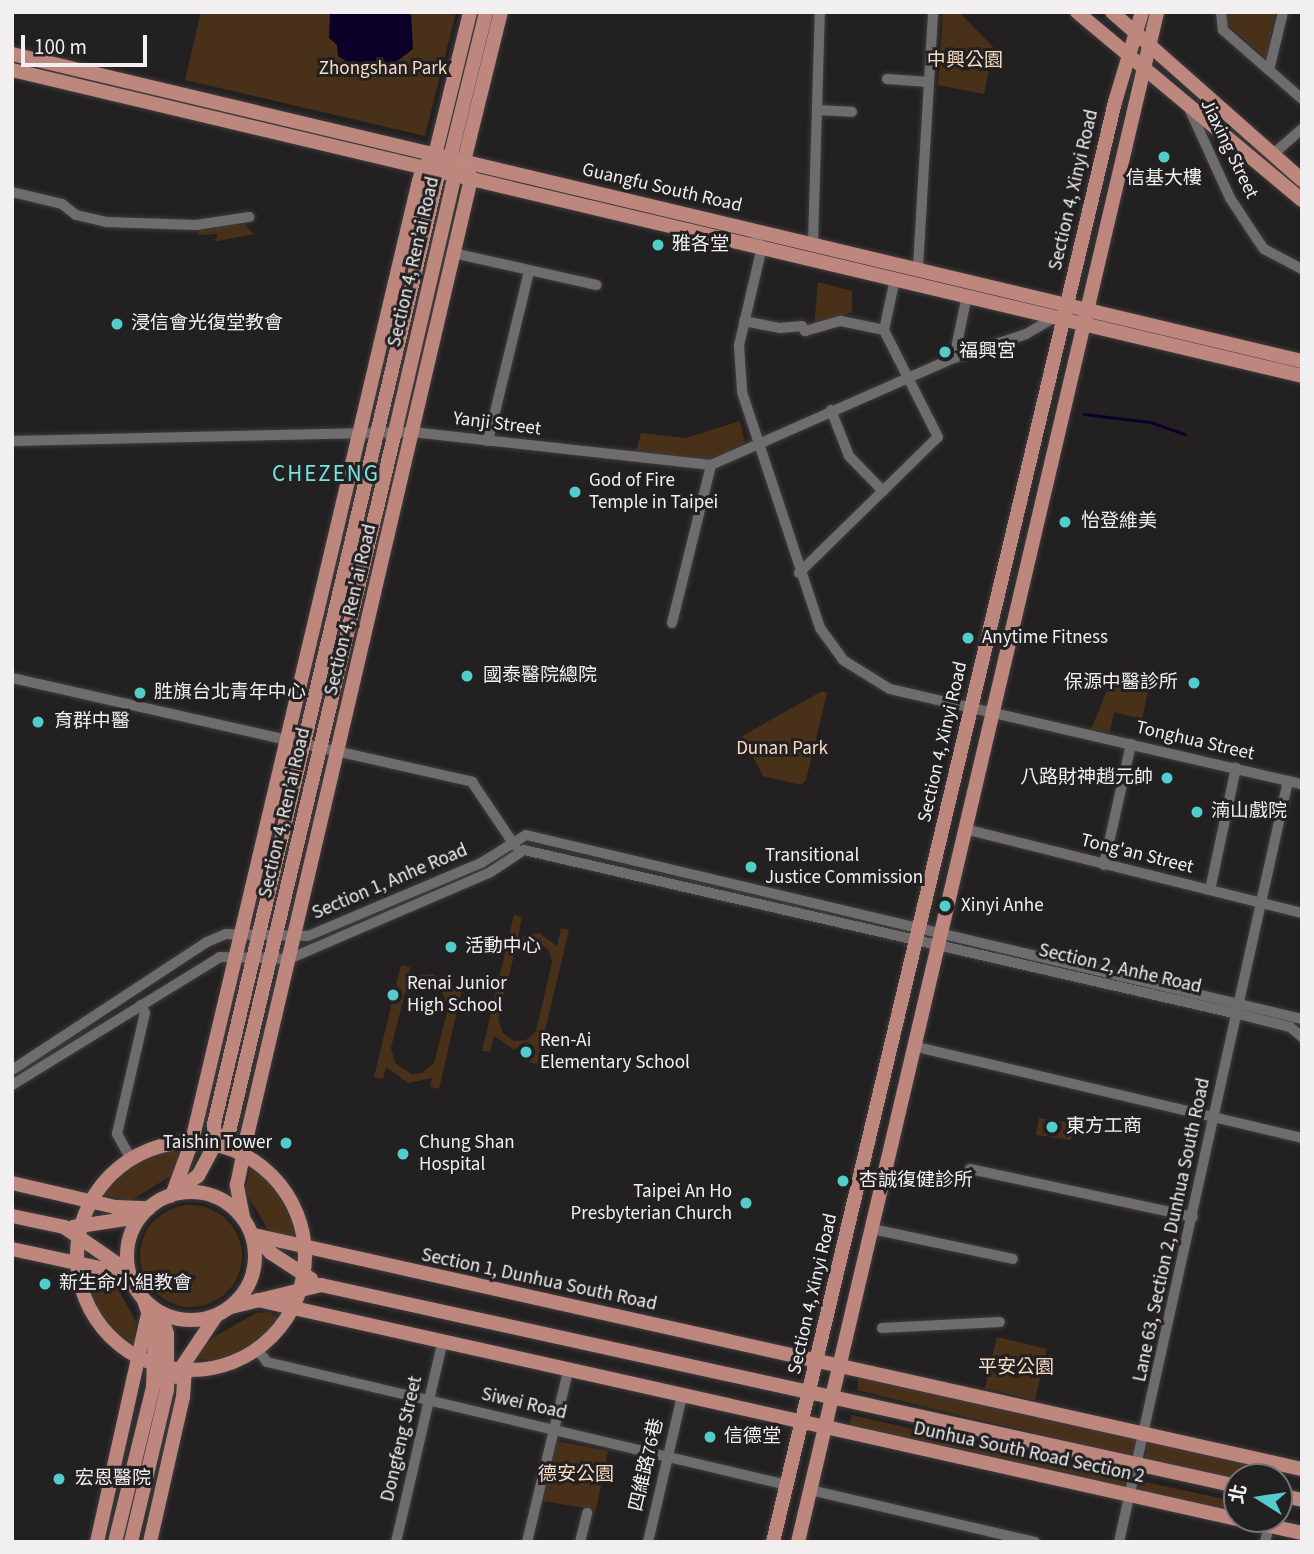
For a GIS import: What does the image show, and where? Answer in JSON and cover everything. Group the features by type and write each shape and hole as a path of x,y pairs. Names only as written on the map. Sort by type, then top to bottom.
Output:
{"main road":[{"name":"Section 4, Ren'ai Road","path":"171,1194 192,1141 358,432 423,168 435,155 470,12"},
{"name":"Section 4, Ren’ai Road","path":"171,1194 198,1176 215,1144 229,1132 455,175 486,12"},
{"path":"471,179 457,160 501,12"},
{"path":"1077,12 1185,99 1302,201"},
{"path":"1112,12 1148,48 1302,180"},
{"name":"Section 4, Xinyi Road","path":"774,1542 816,1361 928,936 971,708 1065,310 1128,54 1142,12"},
{"name":"Section 4, Xinyi Road","path":"798,1542 917,1047 928,936 965,829 1088,315 1157,12"},
{"name":"Guangfu South Road","path":"12,54 918,267 1065,310"},
{"name":"Guangfu South Road","path":"12,70 895,279 967,295 1065,310 1302,361"},
{"name":"Section 4, Ren’ai Road","path":"215,1144 213,1128 439,172 457,160"},
{"name":"Section 4, Ren'ai Road","path":"249,1227 237,1185 243,1153 471,179"},
{"name":"Guangfu South Road","path":"1088,315 1302,376"},
{"path":"192,1141 215,1144 243,1153 272,1174 287,1193 300,1220 306,1249 303,1280 292,1310 258,1350 225,1366 165,1367 97,1321 85,1299 77,1263 80,1231 91,1201 131,1159 160,1146 192,1141"},
{"path":"12,1183 91,1201 149,1208"},
{"path":"80,1231 125,1219 171,1194 192,1192 214,1196 249,1227 271,1253 303,1280 832,1398"},
{"path":"134,1285 128,1269 129,1244 138,1220 149,1208"},
{"path":"12,1216 80,1231 116,1263 151,1307 165,1367 167,1391 131,1542"},
{"path":"231,1307 247,1288 255,1265 249,1227"},
{"name":"Section 1, Dunhua South Road","path":"249,1227 306,1249 816,1361"},
{"path":"12,1248 123,1273"},
{"path":"151,1307 189,1321 216,1315 303,1280"},
{"path":"257,1300 442,1344 802,1422"},
{"path":"150,1542 183,1397 165,1367 151,1307"},
{"path":"115,1542 153,1387 165,1367 216,1315"},
{"path":"816,1361 1302,1469"},
{"path":"97,1542 165,1367"},
{"name":"Dunhua South Road Section 2","path":"832,1398 1223,1483"},
{"name":"Dunhua South Road Section 2","path":"802,1422 1223,1516"}],"street":[{"path":"813,243 820,12"},
{"path":"918,267 933,12"},
{"path":"1221,12 1223,30 1302,100"},
{"path":"1269,70 1283,12"},
{"path":"887,79 929,82"},
{"name":"Jiaxing Street","path":"1185,99 1230,198 1257,239 1264,248 1302,269"},
{"path":"817,110 852,112"},
{"path":"1272,155 1302,129"},
{"path":"12,192 62,204 76,215 106,222 196,225 249,217"},
{"path":"752,229 762,247"},
{"name":"Tonghua Street","path":"762,247 744,321 739,371 758,443 799,573 820,628 853,668 890,689 1302,784"},
{"path":"453,253 596,285"},
{"path":"488,440 529,272"},
{"path":"799,573 938,437 906,380 884,330 895,279"},
{"path":"954,358 967,295"},
{"path":"672,623 711,465 954,358 1026,334 1065,310"},
{"path":"744,321 779,328 802,326 805,331 841,321 884,330"},
{"path":"831,410 849,456 883,491"},
{"name":"Yanji Street","path":"14,441 412,432 711,465"},
{"path":"12,453 14,441"},
{"path":"12,678 472,782 518,852 928,936"},
{"path":"1104,865 1131,744"},
{"path":"1210,890 1236,768"},
{"name":"Lane 63, Section 2, Dunhua South Road","path":"1119,1542 1146,1434 1288,781"},
{"name":"Tong'an Street","path":"965,829 1302,913"},
{"path":"512,840 530,836 928,936"},
{"name":"Section 1, Anhe Road","path":"12,1070 207,942 226,934 293,938 324,931 481,863 512,840"},
{"name":"Section 1, Anhe Road","path":"12,1085 196,969 220,957 289,960 489,873 518,852"},
{"name":"Section 2, Anhe Road","path":"928,936 1239,1009 1302,1019"},
{"path":"131,1159 117,1134 145,1013 141,1005"},
{"name":"Section 2, Anhe Road","path":"1239,1009 1290,1027 1302,1037"},
{"path":"917,1047 1105,1094 1302,1138"},
{"path":"971,1169 1193,1217"},
{"path":"873,1229 1013,1259"},
{"path":"883,1328 1000,1322"},
{"name":"Dongfeng Street","path":"396,1542 442,1344"},
{"name":"Siwei Road","path":"258,1350 267,1362 787,1485"},
{"path":"527,1542 568,1371"},
{"name":"四維路76巷","path":"648,1542 681,1396"},
{"path":"810,1490 1035,1542"},
{"path":"580,1542 587,1513"}],"green space":[{"name":"Zhongshan Park","path":"201,12 456,12 425,136 185,80"},
{"name":"中興公園","path":"943,12 959,12 993,47 984,94 938,85"},
{"path":"1228,12 1276,12 1266,58 1225,23"},
{"path":"244,224 254,234 218,241 211,240 217,239 217,234 197,235 201,230"},
{"path":"818,282 852,291 852,312 814,326"},
{"path":"740,421 745,443 711,462 635,455 641,433 686,438"},
{"path":"1109,686 1148,691 1142,719 1114,712 1110,733 1091,729"},
{"name":"Dunan Park","path":"822,691 827,693 806,780 801,785 763,776 742,736"},
{"path":"514,915 522,917 518,937 539,933 557,946 561,928 569,930 537,1064 529,1062 533,1045 513,1049 494,1036 490,1052 482,1051","holes":["533,941 548,949 552,962 536,1031 526,1040 514,1041 503,1033 498,1019 515,952"]},
{"path":"401,965 410,967 408,977 433,974 453,988 462,989 439,1089 430,1087 432,1078 408,1083 386,1067 383,1079 374,1077","holes":["426,982 441,989 448,1008 434,1063 422,1073 411,1074 395,1063 391,1048 405,993"]},
{"path":"1039,1118 1074,1123 1071,1140 1036,1135"},
{"path":"172,1150 181,1157 174,1174 130,1201 103,1195 118,1176 139,1161"},
{"path":"251,1166 280,1195 298,1238 270,1233 245,1191"},
{"path":"191,1205 210,1209 227,1220 238,1237 242,1256 238,1275 227,1292 210,1303 191,1307 172,1303 155,1292 144,1275 140,1256 144,1237 155,1220 172,1209"},
{"path":"92,1273 113,1280 136,1322 134,1344 115,1332 98,1309 85,1275"},
{"path":"268,1312 279,1317 277,1321 249,1346 218,1360 198,1359 202,1346 214,1337 256,1313"},
{"name":"平安公園","path":"997,1337 1047,1349 1035,1400 985,1388"},
{"path":"859,1377 1140,1438 1137,1458 857,1390"},
{"path":"852,1415 1129,1479 1126,1488 849,1427"},
{"path":"1148,1440 1247,1463 1223,1463 1223,1475 1145,1460"},
{"name":"德安公園","path":"557,1441 608,1451 596,1510 543,1501"},
{"path":"1141,1481 1223,1499 1223,1508 1139,1490"}],"shaded area":[{"path":"330,12 411,12 413,49 387,69 358,69 338,56 337,45 329,38"}],"waterway":[{"path":"1084,414 1150,422 1185,434"}],"place":[{"name":"信基大樓","path":"1164,157"},
{"name":"雅各堂","path":"658,245"},
{"name":"浸信會光復堂教會","path":"117,324"},
{"name":"福興宮","path":"945,352"},
{"name":"God of Fire Temple in Taipei","path":"575,492"},
{"name":"怡登維美","path":"1065,522"},
{"name":"Anytime Fitness","path":"968,638"},
{"name":"國泰醫院總院","path":"467,676"},
{"name":"保源中醫診所","path":"1194,683"},
{"name":"胜旗台北青年中心","path":"140,693"},
{"name":"育群中醫","path":"38,722"},
{"name":"八路財神趙元帥","path":"1167,778"},
{"name":"湳山戲院","path":"1197,812"},
{"name":"Transitional Justice Commission","path":"751,867"},
{"name":"Xinyi Anhe","path":"945,906"},
{"name":"活動中心","path":"451,947"},
{"name":"Renai Junior High School","path":"393,995"},
{"name":"Ren-Ai Elementary School","path":"526,1052"},
{"name":"東方工商","path":"1052,1127"},
{"name":"Taishin Tower","path":"286,1143"},
{"name":"Chung Shan Hospital","path":"403,1154"},
{"name":"杏誠復健診所","path":"843,1181"},
{"name":"Taipei An Ho Presbyterian Church","path":"746,1203"},
{"name":"新生命小組教會","path":"45,1284"},
{"name":"信德堂","path":"710,1437"},
{"name":"宏恩醫院","path":"59,1479"}],"district":[{"name":"CHEZENG","path":"326,474"}]}
